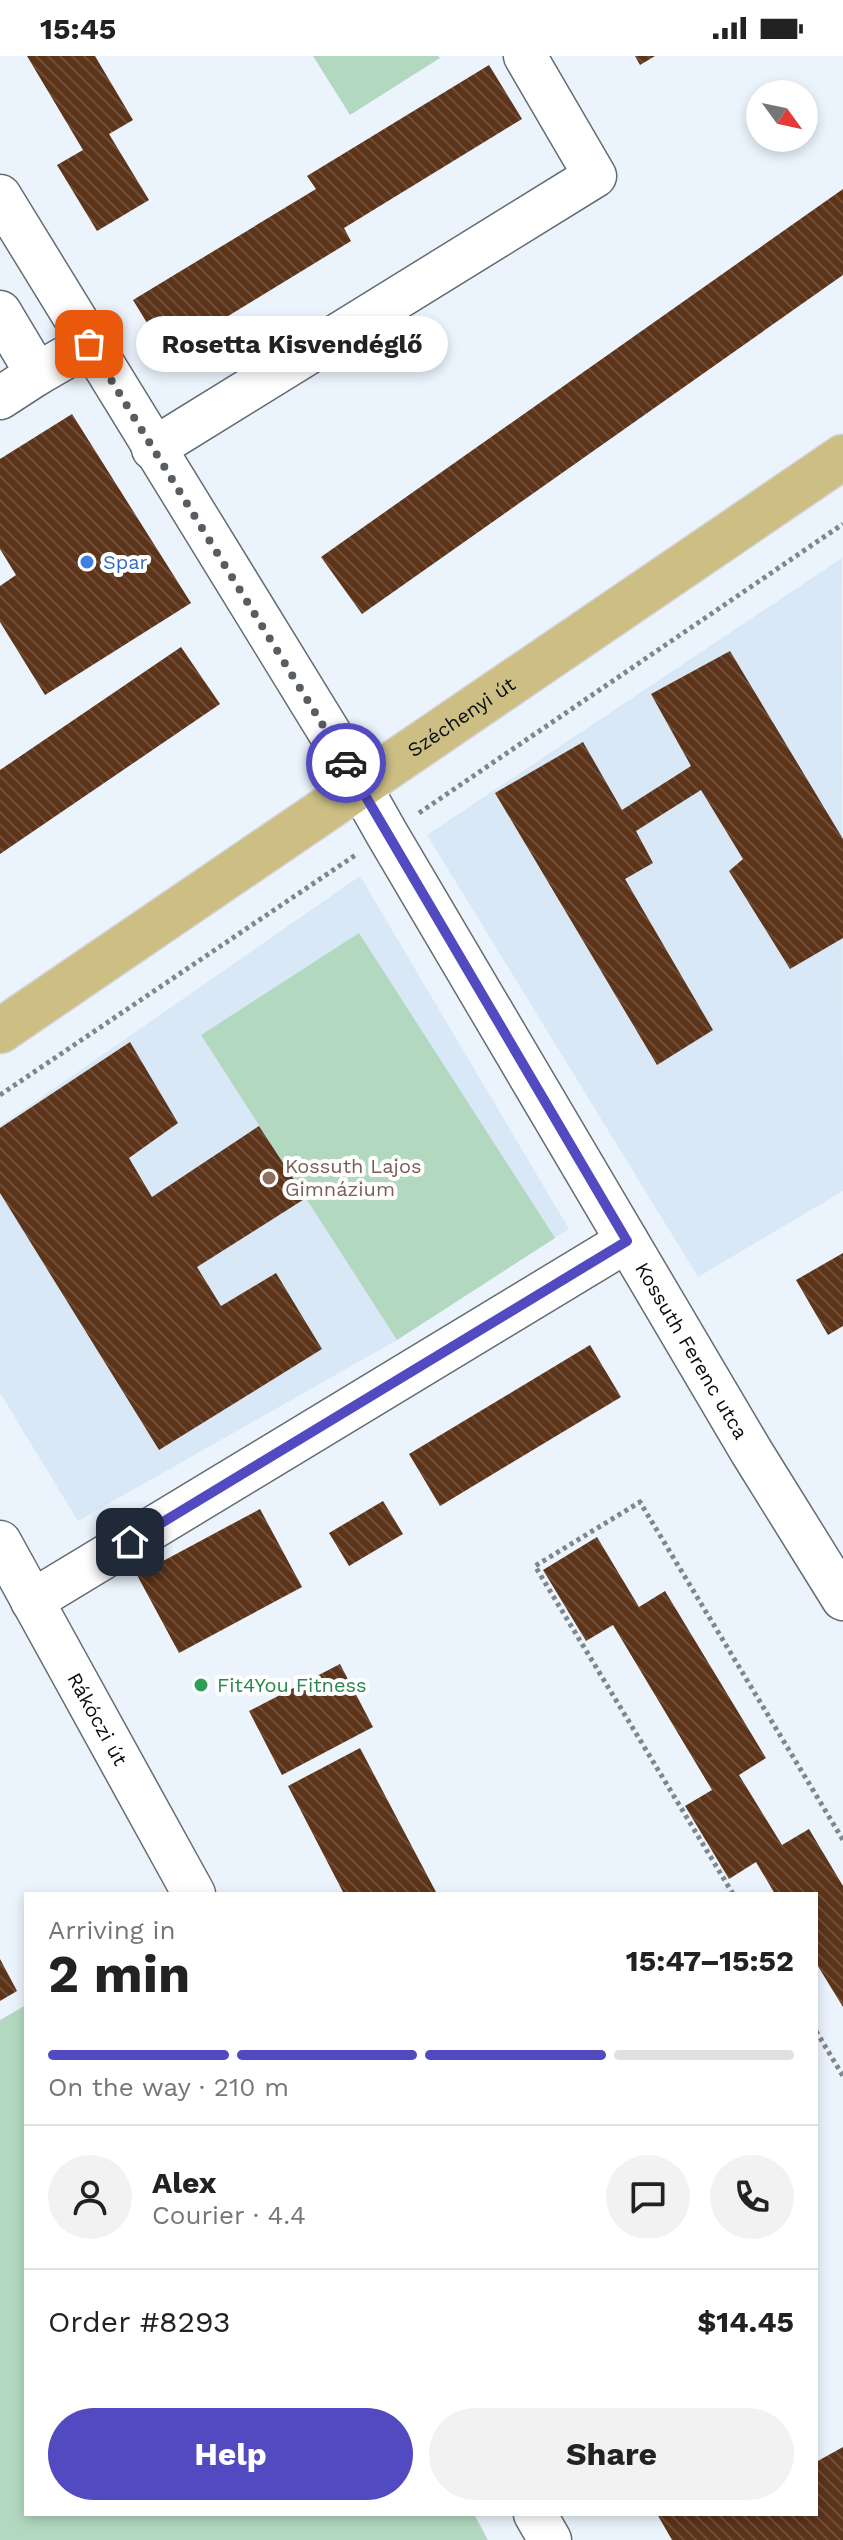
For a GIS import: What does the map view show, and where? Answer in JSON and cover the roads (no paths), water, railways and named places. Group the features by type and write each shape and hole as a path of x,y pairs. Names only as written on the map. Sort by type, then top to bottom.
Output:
{"main road":[{"name":"Széchenyi út","path":"0,1031 843,457"}],"street":[{"path":"153,449 595,176 525,56"},
{"name":"Kossuth Ferenc utca","path":"0,196 331,735 751,1451 843,1599"},
{"path":"0,312 37,374"},
{"path":"0,398 89,344"},
{"path":"32,1601 627,1241"},
{"name":"Rákóczi út","path":"0,1542 193,1892"},
{"path":"536,2516 550,2540"}],"place":[{"name":"Rosetta Kisvendéglő","path":"89,344"},
{"name":"Spar","path":"87,562"},
{"name":"Kossuth Lajos Gimnázium","path":"269,1178"},
{"name":"Fit4You Fitness","path":"201,1685"}]}
